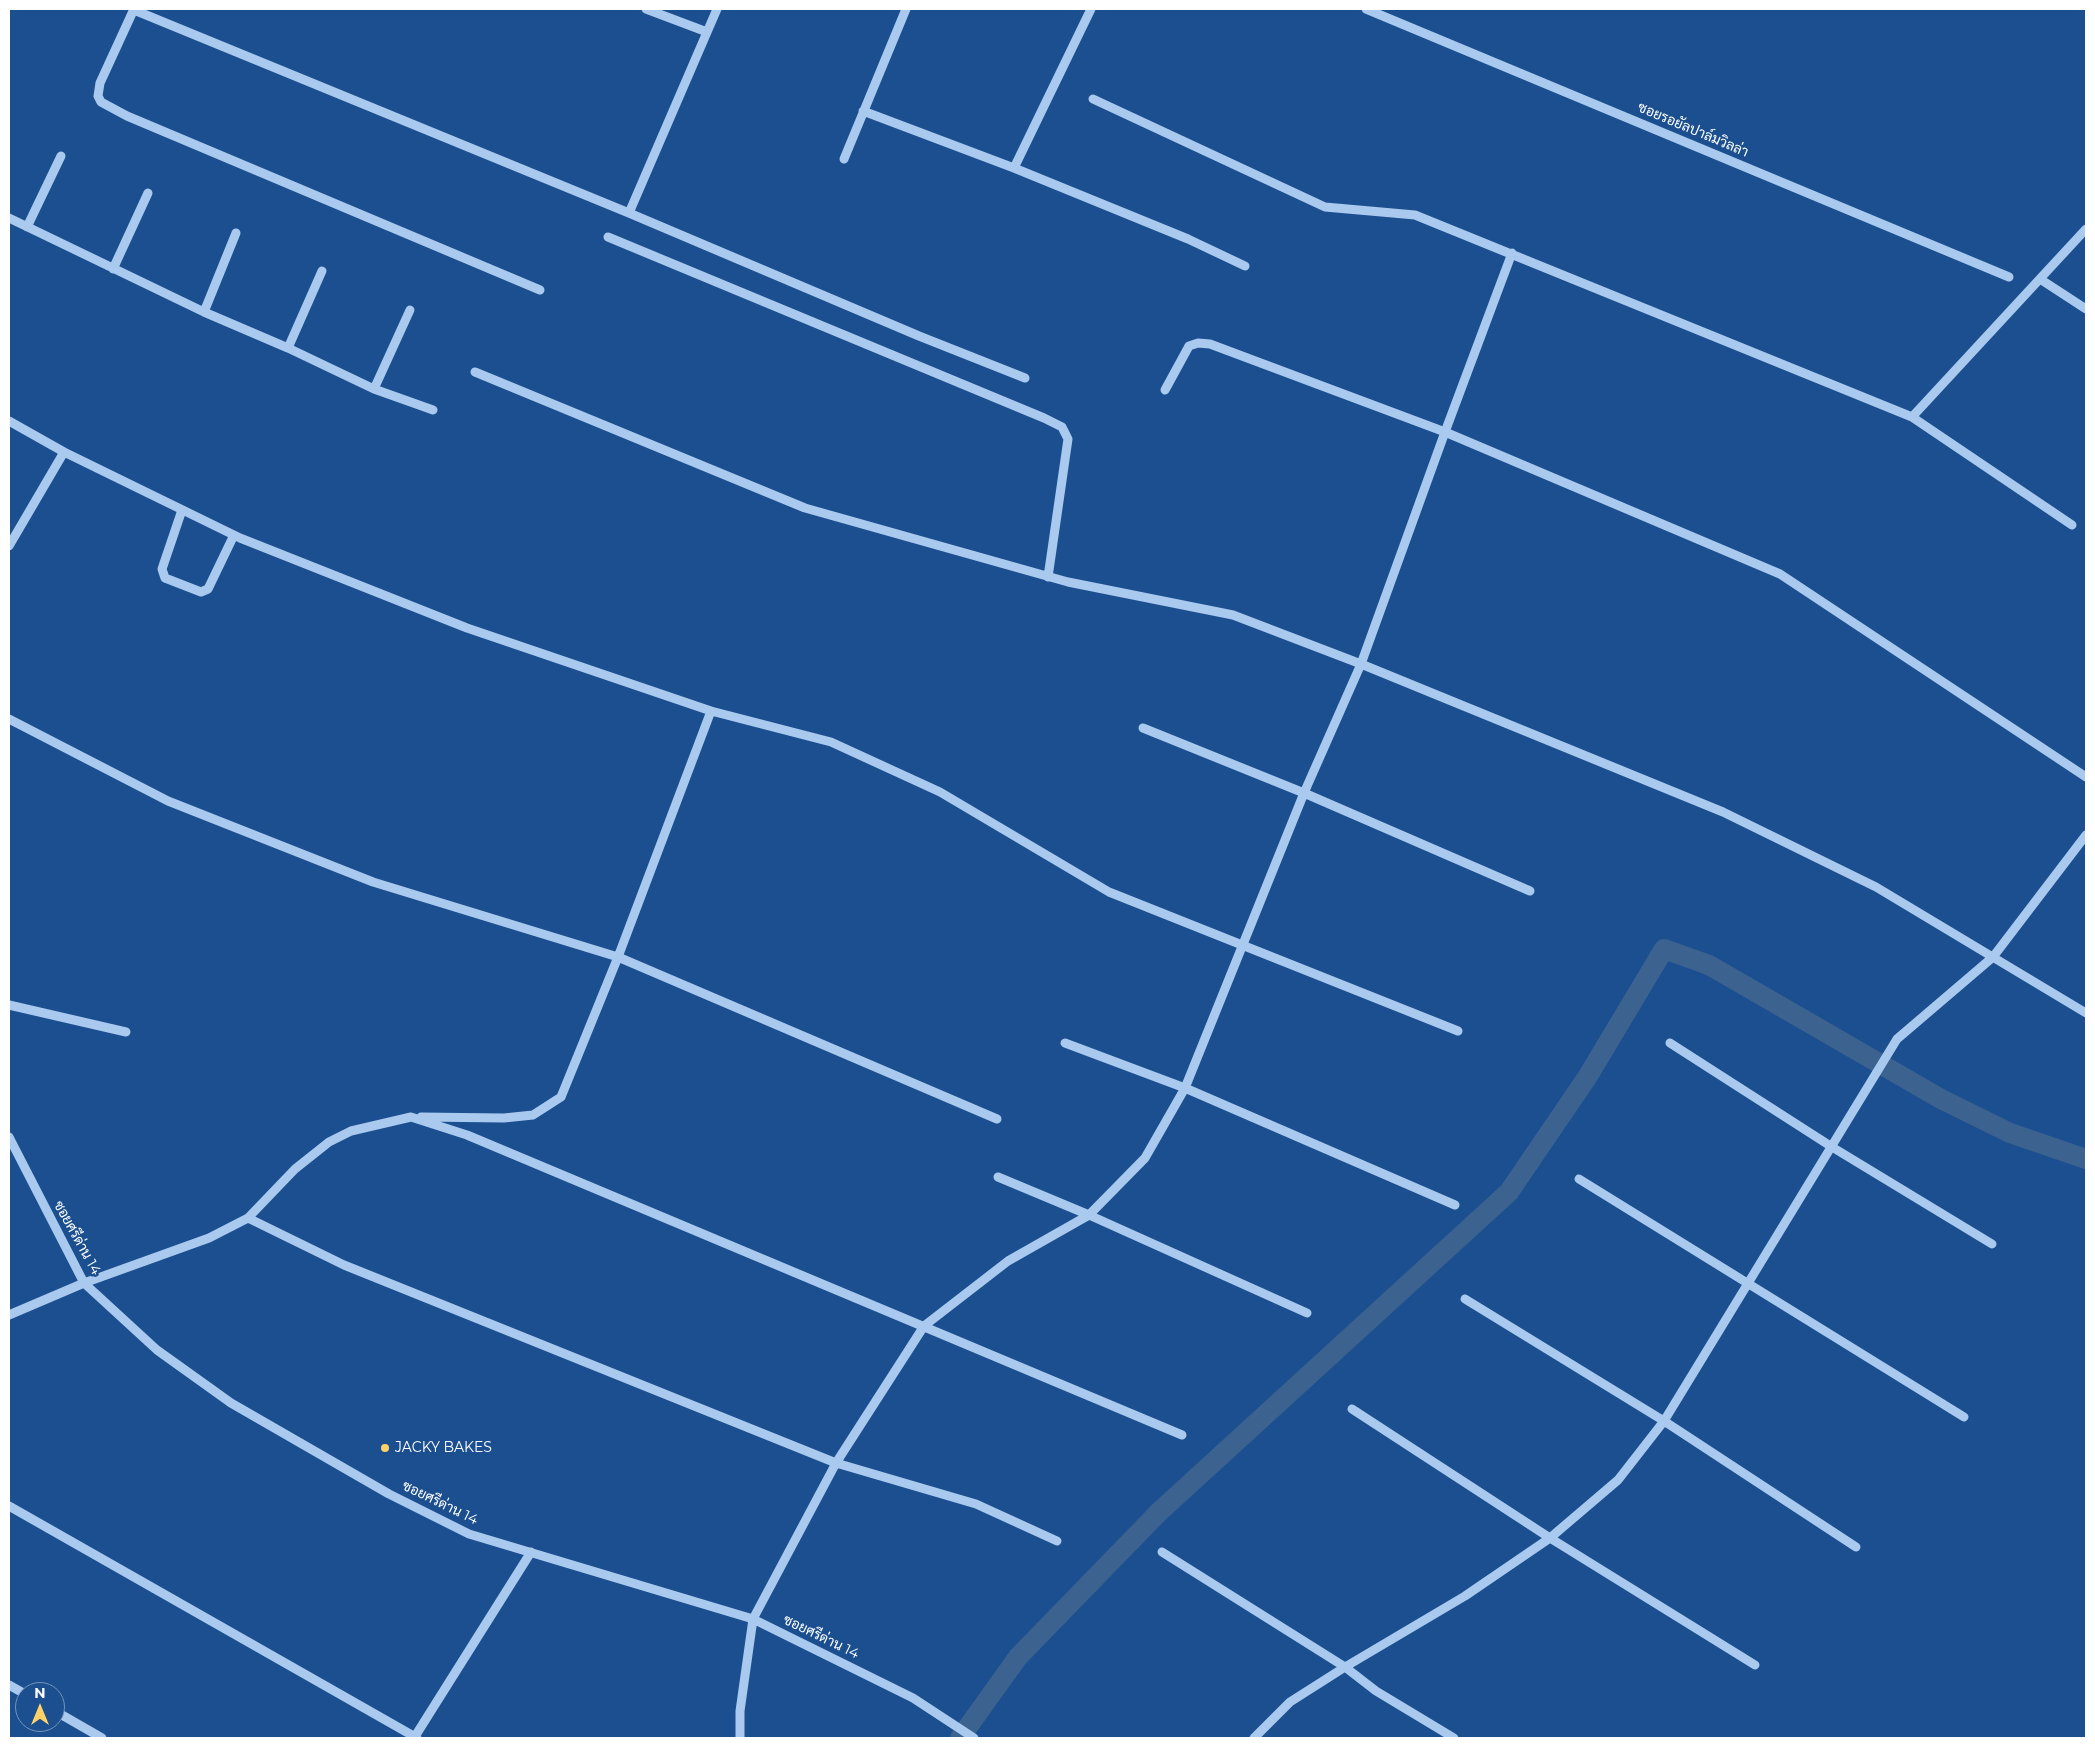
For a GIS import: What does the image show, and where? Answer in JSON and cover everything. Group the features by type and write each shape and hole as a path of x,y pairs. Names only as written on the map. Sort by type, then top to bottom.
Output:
{"street":[{"path":"540,290 127,116 101,102 98,96 100,83 134,9 629,213 919,336 1025,378"},
{"path":"646,9 707,32"},
{"path":"629,213 717,9"},
{"path":"1014,168 1091,9"},
{"name":"ซอยรอยัลปาล์มวิลล่า","path":"1366,9 2009,277"},
{"path":"844,159 902,10"},
{"path":"1093,99 1325,207 1416,215 1912,417 2072,525"},
{"path":"863,111 1014,168 1188,238 1245,266"},
{"path":"27,227 61,156"},
{"path":"113,269 148,193"},
{"path":"9,218 204,312 374,388 433,410"},
{"path":"1912,417 2086,229"},
{"path":"204,312 236,233"},
{"path":"608,237 1062,427 1068,439 1048,577"},
{"path":"740,1738 740,1711 753,1619 836,1463 924,1326 1008,1261 1089,1215 1146,1158 1185,1088 1304,793 1361,664 1512,253"},
{"path":"288,348 322,271"},
{"path":"2040,280 2086,309"},
{"path":"374,388 410,310"},
{"path":"1166,390 1189,346 1198,343 1210,344 1445,432 1780,574 2086,777"},
{"path":"474,372 806,508 1048,577 1233,615 1361,664 1723,812 1876,887 2086,1013"},
{"path":"9,421 64,452 234,535 467,628 711,711 831,742 883,764 940,792 1109,892 1458,1031"},
{"path":"9,546 64,452"},
{"path":"182,510 162,568 165,578 200,592 208,589 234,535"},
{"path":"9,1314 84,1283 209,1238 248,1218 294,1169 329,1142 351,1131 411,1117 504,1118 533,1114 561,1097 618,956 711,711"},
{"path":"9,719 168,801 373,882 618,956 997,1119"},
{"path":"1143,728 1304,793 1530,892"},
{"path":"1254,1738 1290,1702 1465,1596 1550,1538 1618,1480 1664,1421 1897,1039 1993,956 2086,835"},
{"path":"9,1005 126,1032"},
{"path":"1064,1043 1185,1088 1455,1205"},
{"path":"1670,1043 1832,1147 1992,1244"},
{"path":"411,1117 467,1135 1182,1435"},
{"name":"ซอยศรีด่าน 14","path":"9,1137 84,1283 157,1350 231,1403 398,1499 469,1534 753,1619 913,1698 974,1738"},
{"path":"998,1177 1089,1215 1307,1313"},
{"path":"1579,1179 1964,1417"},
{"path":"248,1218 344,1266 836,1463 976,1504 1057,1541"},
{"path":"1465,1299 1664,1421 1856,1546"},
{"path":"1352,1409 1550,1538 1755,1665"},
{"path":"9,1506 415,1738 531,1552"},
{"path":"1162,1552 1345,1667 1376,1691 1454,1738"},
{"path":"65,1717 102,1738"}],"waterway":[{"path":"960,1738 1018,1657 1159,1512 1509,1192 1588,1076 1664,949 1709,965 1941,1099 2010,1133 2086,1159"}],"place":[{"name":"JACKY BAKES","path":"385,1448"}]}
